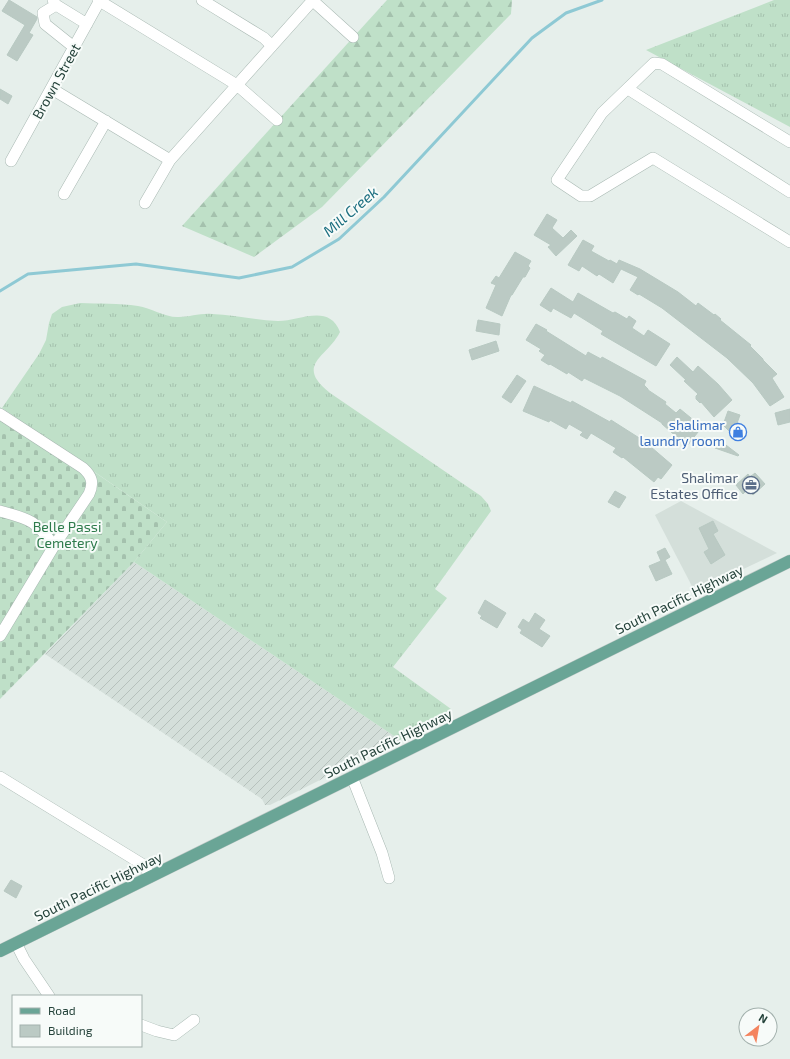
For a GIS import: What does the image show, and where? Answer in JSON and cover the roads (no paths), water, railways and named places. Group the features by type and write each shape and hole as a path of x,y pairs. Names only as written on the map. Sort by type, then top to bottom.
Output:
{"main road":[{"name":"South Pacific Highway","path":"0,951 790,561"}],"street":[{"path":"99,0 237,85 277,120"},
{"name":"Brown Street","path":"11,161 75,48 99,0"},
{"path":"202,0 264,38 272,46"},
{"path":"145,203 170,160 312,0 353,37"},
{"path":"75,48 45,24 43,13 55,2 87,24"},
{"path":"790,142 662,64 654,63 628,90 602,113 557,180 580,196 590,196 653,158 790,242"},
{"path":"52,89 170,160"},
{"path":"628,90 790,192"},
{"path":"64,194 106,121"},
{"path":"0,414 83,468 90,474 92,481 90,494 54,546 0,636"},
{"path":"0,511 18,515 39,526 54,546"},
{"path":"0,776 145,866 150,877"},
{"path":"352,777 382,853 389,878"},
{"path":"16,943 24,959 48,995"},
{"path":"142,1025 174,1035 194,1020"}],"waterway":[{"name":"Mill Creek","path":"0,291 28,274 136,264 239,278 292,267 339,239 384,197 532,38 566,13 602,0"}],"place":[{"name":"shalimar laundry room","path":"738,432"},
{"name":"Shalimar Estates Office","path":"751,485"}],"park label":[{"name":"Belle Passi Cemetery","path":"67,534"}]}
